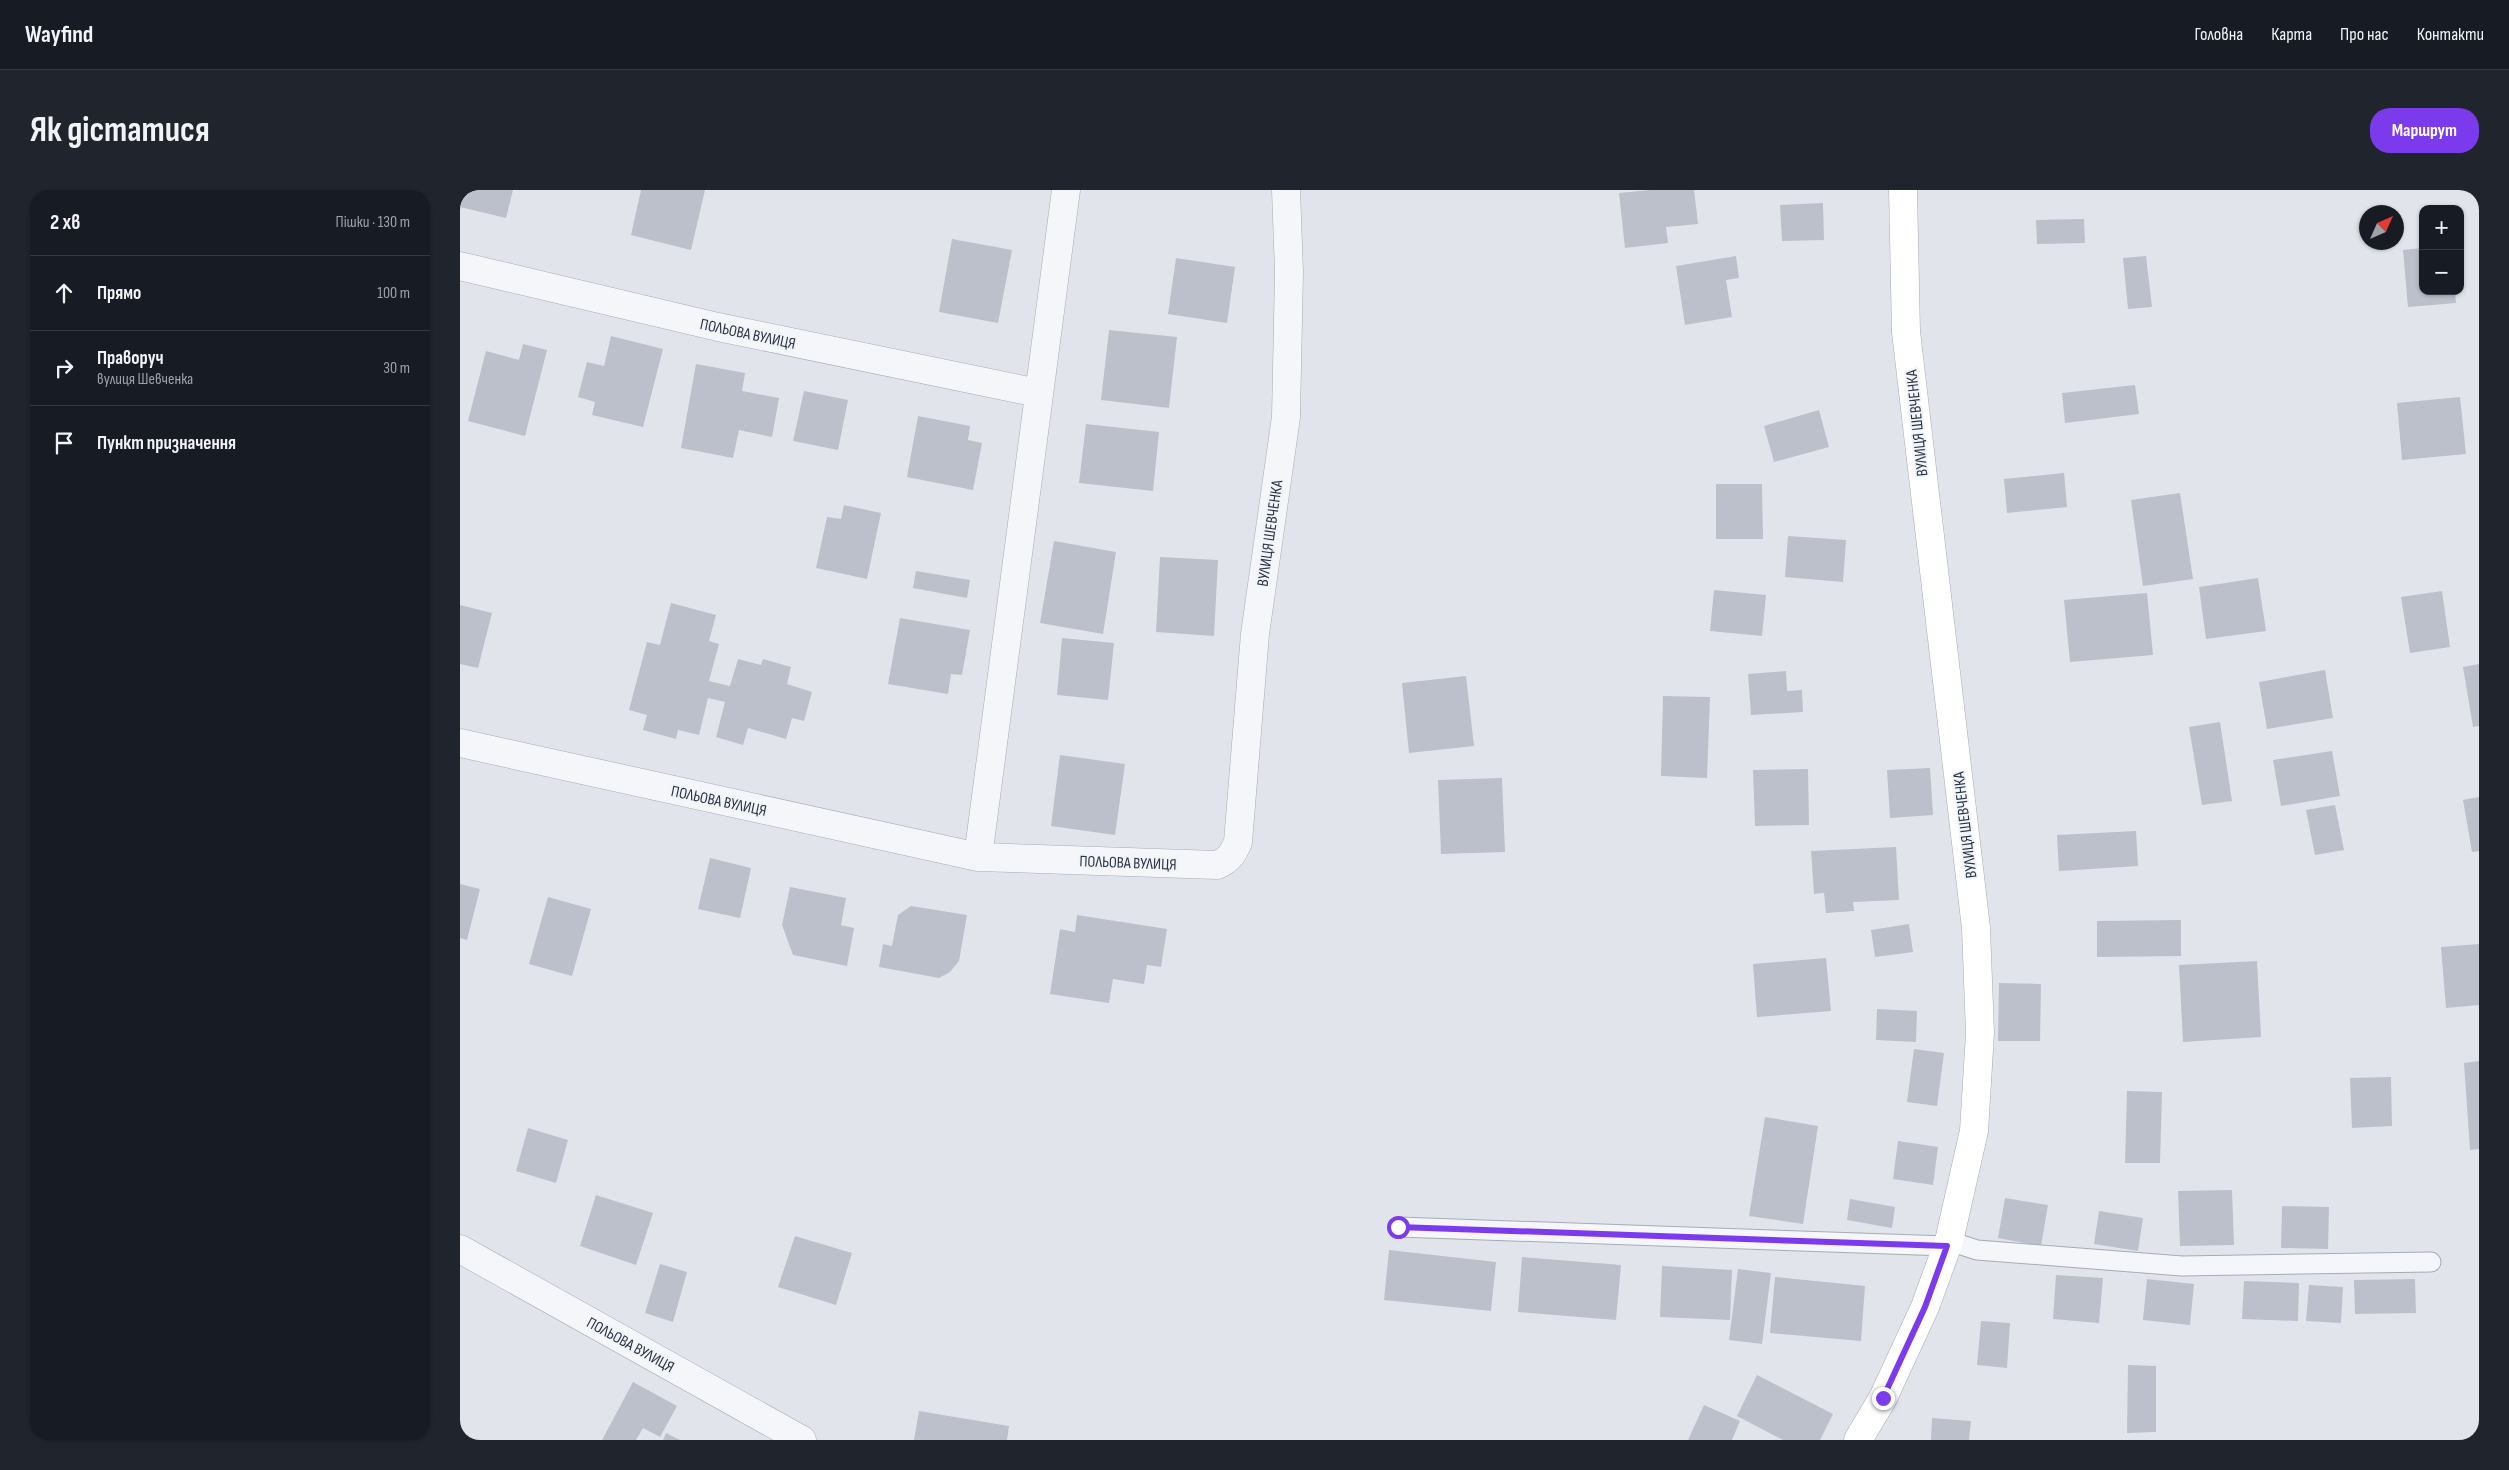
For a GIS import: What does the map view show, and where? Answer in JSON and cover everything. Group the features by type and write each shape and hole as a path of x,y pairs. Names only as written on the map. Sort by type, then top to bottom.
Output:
{"street":[{"path":"978,857 1066,190"},
{"name":"ВУЛИЦЯ ШЕВЧЕНКА","path":"1217,865 1227,860 1234,853 1238,842 1255,634 1286,417 1289,272 1286,190"},
{"name":"ВУЛИЦЯ ШЕВЧЕНКА","path":"1858,1440 1883,1398 1917,1326 1948,1244 1974,1130 1980,1033 1976,928 1906,332 1904,190"},
{"name":"ПОЛЬОВА ВУЛИЦЯ","path":"460,266 718,327 1038,393"},
{"name":"ПОЛЬОВА ВУЛИЦЯ","path":"460,744 978,857 1217,865"},
{"name":"ПОЛЬОВА ВУЛИЦЯ","path":"460,1248 802,1440"}],"lane":[{"path":"1398,1227 1948,1244 1977,1250 2182,1266 2431,1262"}],"building":[{"path":"460,190 513,190 506,218 460,207"},
{"path":"641,190 705,190 691,250 631,235"},
{"path":"1650,190 1694,190 1698,224 1666,227 1668,243 1625,248 1619,193"},
{"path":"1823,203 1824,240 1782,241 1780,205"},
{"path":"2084,219 2085,243 2037,244 2036,220"},
{"path":"952,239 1012,250 998,323 939,312"},
{"path":"2419,248 2419,295 2455,295 2456,303 2408,307 2404,250"},
{"path":"1736,256 1739,278 1726,280 1732,317 1685,325 1676,266"},
{"path":"2146,256 2152,307 2128,309 2123,258"},
{"path":"1176,258 1235,267 1227,323 1168,314"},
{"path":"1109,330 1177,337 1169,408 1101,400"},
{"path":"611,336 663,349 643,427 592,415 595,402 578,397 587,362 604,366"},
{"path":"523,344 547,350 525,436 468,421 486,351 519,360"},
{"path":"696,364 745,373 742,391 779,398 772,437 739,430 733,458 681,448"},
{"path":"2135,385 2139,414 2065,423 2062,393"},
{"path":"804,391 848,400 838,450 793,441"},
{"path":"2460,397 2466,454 2402,460 2397,403"},
{"path":"1819,410 1829,447 1774,462 1764,426"},
{"path":"918,416 970,426 968,440 982,443 973,490 907,477"},
{"path":"1086,424 1159,432 1153,491 1079,483"},
{"path":"2064,473 2067,507 2007,513 2004,479"},
{"path":"1716,484 1762,484 1763,539 1716,539"},
{"path":"2180,493 2193,579 2143,586 2131,500"},
{"path":"844,505 881,513 867,579 816,568 827,517 841,519"},
{"path":"1788,536 1846,540 1843,582 1785,577"},
{"path":"1054,541 1116,552 1103,634 1040,623"},
{"path":"1160,557 1218,560 1214,636 1156,632"},
{"path":"916,571 970,580 967,598 913,588"},
{"path":"2258,578 2266,631 2206,639 2199,587"},
{"path":"1714,590 1766,595 1762,636 1710,631"},
{"path":"2442,591 2450,647 2410,653 2401,597"},
{"path":"2147,593 2153,655 2070,662 2064,600"},
{"path":"671,603 716,615 709,641 719,644 709,681 730,686 738,659 761,665 763,659 791,667 787,684 812,692 804,721 792,718 786,739 748,728 743,745 716,737 725,702 708,698 699,735 678,730 676,739 643,730 647,715 629,710 647,642 660,645"},
{"path":"460,605 492,613 478,668 460,664"},
{"path":"900,618 970,630 962,675 951,674 948,694 888,684"},
{"path":"1062,638 1114,643 1108,700 1057,695"},
{"path":"2479,664 2479,726 2473,727 2463,667"},
{"path":"2325,670 2333,718 2267,729 2259,682"},
{"path":"1786,671 1787,691 1802,690 1803,712 1751,715 1748,674"},
{"path":"1466,676 1474,746 1409,753 1402,683"},
{"path":"1663,696 1710,697 1707,778 1661,776"},
{"path":"2220,722 2232,801 2202,805 2189,727"},
{"path":"2332,751 2340,796 2281,806 2273,760"},
{"path":"1060,755 1125,764 1115,835 1051,826"},
{"path":"1930,768 1933,815 1890,818 1887,770"},
{"path":"1808,769 1809,825 1755,826 1753,770"},
{"path":"1502,778 1505,852 1441,854 1438,780"},
{"path":"2479,797 2479,851 2472,852 2463,800"},
{"path":"2335,805 2344,850 2315,855 2306,810"},
{"path":"2136,831 2138,866 2059,871 2057,835"},
{"path":"1896,847 1899,900 1853,902 1854,911 1826,913 1824,893 1814,894 1811,851"},
{"path":"710,858 751,868 740,918 698,909"},
{"path":"460,884 480,889 467,940 460,938"},
{"path":"790,887 846,898 841,925 854,928 847,966 793,955 782,925"},
{"path":"548,897 591,909 572,976 529,964"},
{"path":"911,906 967,915 959,961 950,972 939,978 879,967 883,944 892,946 898,915"},
{"path":"1077,915 1167,929 1161,967 1147,965 1144,984 1113,979 1109,1003 1050,994 1060,929 1075,932"},
{"path":"2181,920 2181,956 2097,957 2097,921"},
{"path":"1909,924 1913,952 1875,957 1871,930"},
{"path":"2479,944 2479,1005 2446,1008 2441,947"},
{"path":"1826,958 1831,1011 1757,1017 1753,964"},
{"path":"2257,961 2261,1037 2183,1042 2179,965"},
{"path":"1999,983 2041,984 2040,1041 1998,1041"},
{"path":"1877,1009 1917,1011 1916,1042 1876,1040"},
{"path":"1914,1049 1944,1053 1937,1106 1907,1102"},
{"path":"2479,1061 2479,1149 2470,1150 2464,1063"},
{"path":"2391,1077 2392,1126 2352,1128 2350,1078"},
{"path":"2127,1091 2162,1092 2160,1163 2125,1163"},
{"path":"1765,1117 1818,1126 1803,1224 1749,1216"},
{"path":"528,1128 568,1140 556,1183 516,1171"},
{"path":"1898,1141 1938,1147 1933,1185 1893,1179"},
{"path":"2232,1190 2234,1245 2180,1246 2178,1191"},
{"path":"596,1195 653,1213 636,1265 580,1246"},
{"path":"2005,1198 2048,1205 2041,1246 1998,1238"},
{"path":"1850,1199 1895,1207 1892,1228 1847,1220"},
{"path":"2282,1206 2329,1207 2328,1249 2281,1248"},
{"path":"2099,1211 2143,1218 2138,1251 2094,1244"},
{"path":"795,1236 852,1253 836,1305 778,1287"},
{"path":"1389,1250 1496,1262 1491,1311 1384,1300"},
{"path":"1522,1257 1621,1265 1616,1320 1518,1312"},
{"path":"660,1264 687,1272 673,1322 645,1313"},
{"path":"1662,1266 1732,1270 1730,1320 1660,1317"},
{"path":"1738,1269 1771,1273 1762,1344 1729,1340"},
{"path":"2056,1275 2103,1278 2099,1323 2053,1319"},
{"path":"1775,1277 1865,1286 1861,1341 1770,1333"},
{"path":"2147,1279 2194,1284 2190,1325 2143,1320"},
{"path":"2415,1279 2416,1313 2355,1314 2354,1280"},
{"path":"2244,1281 2299,1283 2298,1321 2242,1319"},
{"path":"2309,1285 2343,1287 2341,1323 2306,1321"},
{"path":"1981,1321 2010,1323 2007,1368 1977,1365"},
{"path":"2128,1365 2156,1366 2156,1432 2127,1433"},
{"path":"1757,1375 1833,1414 1820,1440 1783,1440 1737,1416"},
{"path":"633,1382 677,1406 660,1437 643,1428 636,1440 602,1440"},
{"path":"1704,1405 1740,1421 1732,1440 1688,1440"},
{"path":"919,1411 1009,1426 1007,1440 914,1440"},
{"path":"1932,1418 1971,1421 1969,1440 1931,1440"},
{"path":"666,1433 680,1440 663,1440"}],"route":[{"path":"1398,1227 1947,1246 1925,1307 1883,1398"}]}
